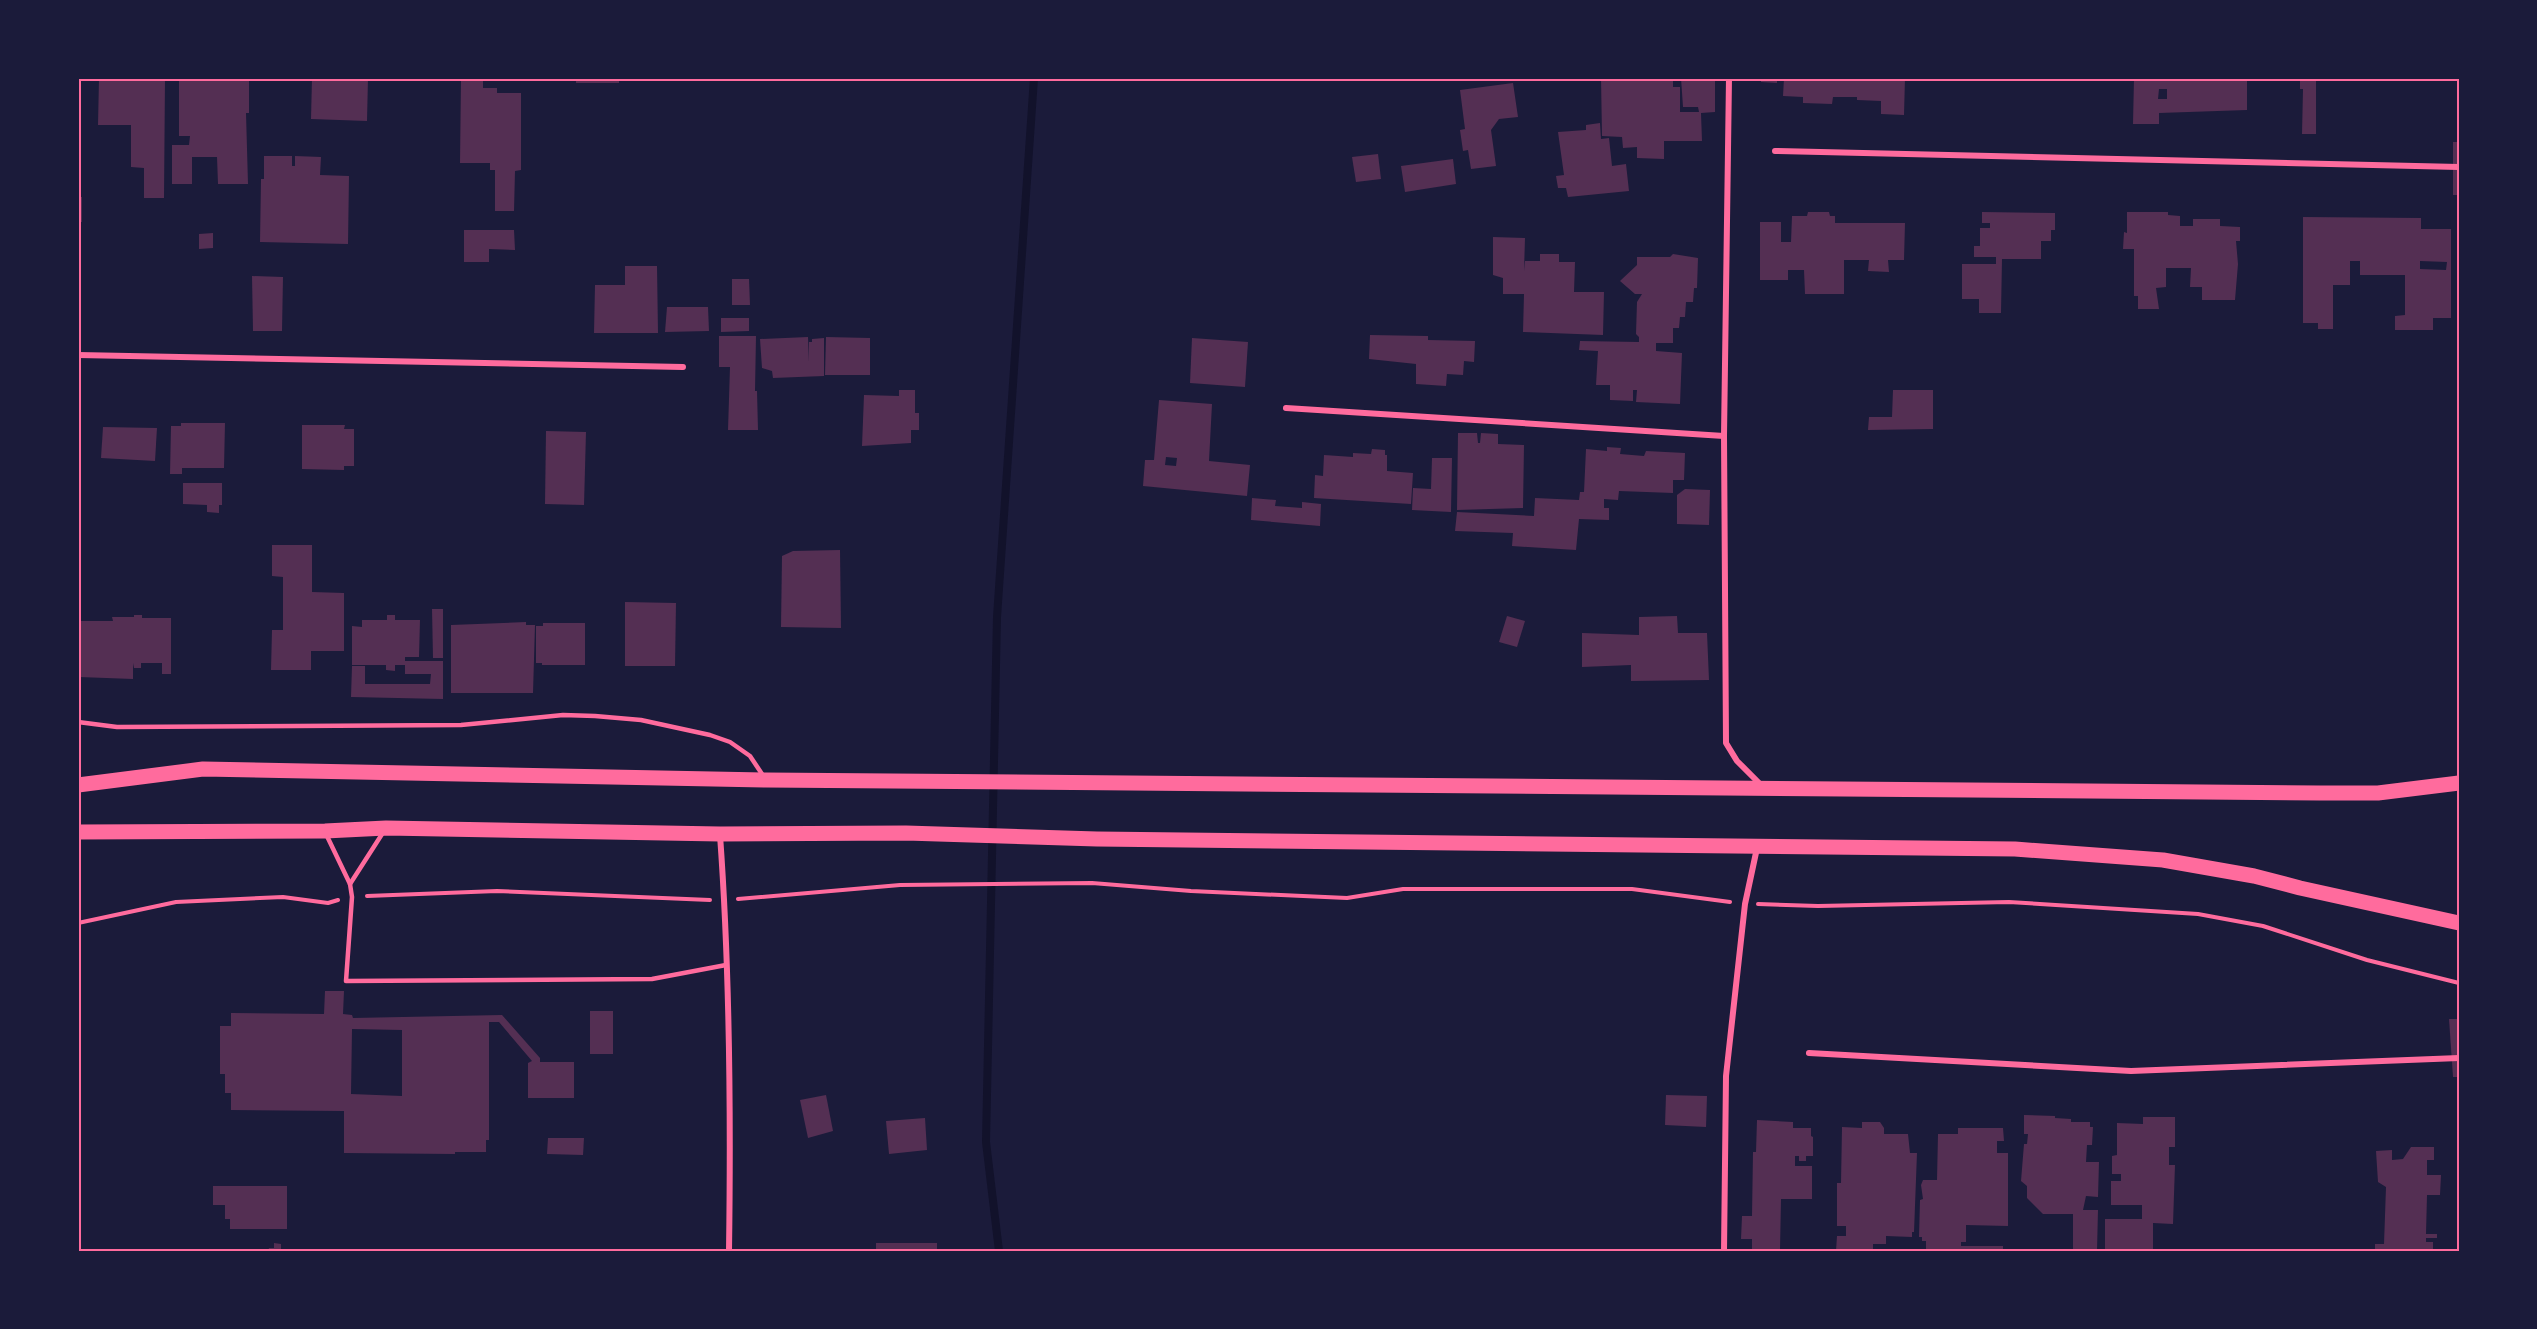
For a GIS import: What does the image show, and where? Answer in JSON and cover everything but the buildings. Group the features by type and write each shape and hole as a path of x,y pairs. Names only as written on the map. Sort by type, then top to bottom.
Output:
{"main road":[{"path":"78,785 203,769 766,780 1767,790 2378,793 2459,783"},
{"path":"78,832 325,831 386,828 720,834 906,833 1097,839 2015,849 2163,860 2254,876 2459,923"}],"street":[{"path":"1729,78 1724,436 1726,743 1751,777 1767,790"},
{"path":"1775,152 2459,167"},
{"path":"78,355 683,367"},
{"path":"1286,408 1724,436"},
{"path":"720,834 725,900 730,1143 729,1251"},
{"path":"1724,1251 1726,1076 1745,904 1757,847"},
{"path":"1809,1053 2131,1071 2459,1058"}],"lane":[{"path":"78,722 117,727 461,725 562,715 595,716 641,720 710,735 730,742 750,756 766,780"},
{"path":"350,884 386,828"},
{"path":"325,831 350,884 352,897 346,981 652,979 726,965"}],"path":[{"path":"78,923 176,902 283,897 328,903 352,897 497,891 725,900 900,885 1092,883 1191,891 1347,898 1403,889 1632,889 1745,904 1818,906 2009,902 2199,914 2263,926 2367,960 2459,983"}],"waterway":[{"path":"999,1251 986,1142 997,617 1034,78"}]}
